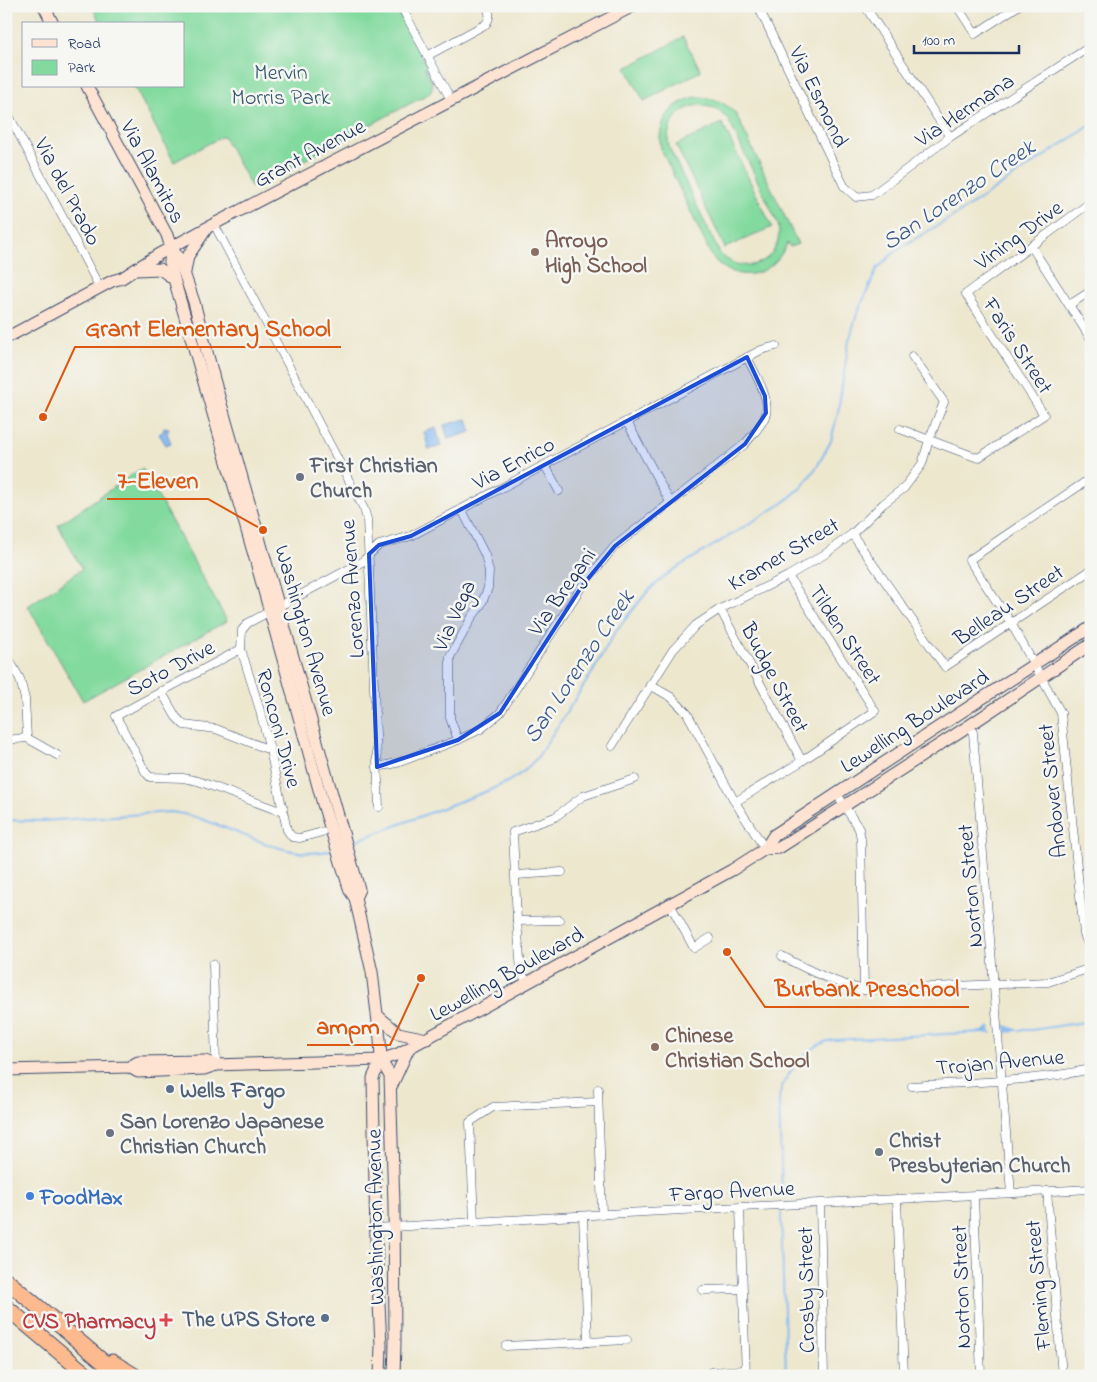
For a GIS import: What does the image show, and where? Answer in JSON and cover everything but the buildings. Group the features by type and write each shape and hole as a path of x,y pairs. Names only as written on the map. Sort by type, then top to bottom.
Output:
{"highway":[{"path":"6,1274 34,1302"},
{"path":"6,1280 120,1376"},
{"path":"6,1292 107,1376"},
{"path":"6,1307 86,1376"},
{"path":"87,1348 135,1376"}],"main road":[{"path":"44,6 52,22"},
{"name":"Grant Avenue","path":"6,338 134,270 211,226 633,6"},
{"name":"Via Alamitos","path":"88,88 167,236 171,248"},
{"path":"134,270 160,269 180,278 188,256 211,226"},
{"name":"Washington Avenue","path":"171,248 179,258 180,278 345,859 358,889 354,898 372,972 381,1060 390,1076 394,1228 394,1376"},
{"name":"Lewelling Boulevard","path":"6,1070 128,1067 138,1062 205,1061 216,1065 381,1060 408,1050 732,870 765,849 774,835 1091,627"},
{"name":"Lewelling Boulevard","path":"765,849 779,848 970,725 1091,644"},
{"path":"970,707 970,725"},
{"path":"378,1016 398,1033 427,1039"},
{"path":"390,1089 408,1050"},
{"name":"Washington Avenue","path":"380,1376 381,1345 373,1078 381,1060"}],"street":[{"path":"401,6 451,100"},
{"path":"427,56 486,24 490,18 486,6"},
{"name":"Via Esmond","path":"758,6 844,186 856,197"},
{"path":"865,6 950,137"},
{"path":"957,6 975,34 1018,6"},
{"name":"Via Hermana","path":"856,197 872,195 950,137 1091,46"},
{"name":"Via del Prado","path":"6,110 100,288"},
{"name":"Vining Drive","path":"966,294 1091,202"},
{"name":"Lorenzo Avenue","path":"211,226 364,509 367,519 379,807"},
{"path":"1031,246 1091,339"},
{"path":"1068,305 1091,291"},
{"name":"Faris Street","path":"929,440 978,458 1044,415 966,294"},
{"name":"Via Enrico","path":"275,609 362,562 380,545 411,536 747,357 761,350 776,346"},
{"name":"Kramer Street","path":"612,746 674,650 696,626 720,609 788,576 825,554 852,534 883,504 904,488 922,464 944,402 912,356"},
{"name":"Via Bregani","path":"377,767 397,763 458,740 481,729 500,713 582,586 615,546 745,444 757,429 766,413 765,396 747,357"},
{"path":"627,422 670,502"},
{"path":"900,429 929,440"},
{"path":"545,465 558,491"},
{"name":"Andover Street","path":"1091,478 969,560 1011,623 1062,713 1084,934 1091,952"},
{"name":"Via Vega","path":"458,740 450,718 450,657 472,617 481,605 488,588 489,571 486,555 462,510"},
{"name":"Belleau Street","path":"852,534 945,667 1091,570"},
{"name":"Tilden Street","path":"788,576 875,711 802,761"},
{"name":"Ronconi Drive","path":"275,609 248,623 242,629 241,649 270,750 287,830 292,837 300,838 322,832"},
{"name":"Budge Street","path":"720,609 802,761"},
{"name":"Soto Drive","path":"241,649 116,716 146,773 150,777 182,778 198,781 277,810 283,807"},
{"path":"6,654 20,679 25,699 27,738"},
{"path":"650,685 671,697 687,713 735,802 765,849"},
{"path":"161,691 180,722 184,725 216,729 270,750"},
{"name":"Norton Street","path":"970,725 974,733 1010,1194"},
{"path":"6,740 27,738 57,754"},
{"path":"735,802 802,761"},
{"path":"527,983 521,970 513,832 555,817 583,796 635,778"},
{"path":"837,794 859,829 861,840 864,990"},
{"path":"516,875 562,872"},
{"path":"670,904 694,948 710,938"},
{"path":"517,921 560,920"},
{"path":"782,956 813,973 845,986 864,990 1048,982 1091,968"},
{"path":"213,964 216,1065"},
{"name":"Trojan Avenue","path":"912,1086 1002,1081 1091,1069"},
{"path":"598,1089 602,1215"},
{"path":"474,1223 470,1122 493,1108 598,1102"},
{"name":"Fargo Avenue","path":"376,1228 1091,1189"},
{"name":"Fleming Street","path":"1047,1191 1062,1376"},
{"name":"Norton Street","path":"974,1196 981,1376"},
{"path":"897,1200 904,1376"},
{"name":"Crosby Street","path":"820,1204 824,1376"},
{"path":"705,1376 711,1372 745,1373 740,1208"},
{"path":"583,1216 588,1342"},
{"path":"703,1290 742,1289"},
{"path":"506,1346 627,1340"}],"highlighted area":[{"path":"747,357 765,396 766,413 745,444 615,546 582,586 500,713 458,740 377,767 369,554 379,545 411,536"}],"green space":[{"name":"Mervin Morris Park","path":"92,6 395,6 427,66 425,68 433,84 430,93 252,188 223,136 174,162 135,88 185,88 185,22 100,22"},
{"path":"683,37 701,71 644,101 626,68"},
{"path":"697,97 713,99 728,106 736,114 798,244 790,247 787,243 781,255 764,270 754,274 732,272 712,257 661,149 660,139 663,122 673,108 688,99","holes":["698,105 715,108 728,119 778,224 778,237 775,248 769,257 750,265 739,265 719,252 669,147 668,139 671,126 684,110"]},
{"path":"722,123 772,227 725,248 676,145"},
{"path":"142,468 227,621 83,701 28,606 82,569 58,525"}],"water":[{"path":"467,419 471,432 448,439 444,425"},
{"path":"164,427 169,428 167,433 171,443 166,445 159,434 163,432"},
{"path":"436,428 441,446 429,450 424,432"}],"waterway":[{"name":"San Lorenzo Creek","path":"350,843 490,790 523,772 537,758 592,673 615,632 648,591 670,572 783,503 802,487 818,465 831,441 838,412 849,341 857,314 877,269 898,249 959,213 1091,125"},
{"name":"San Lorenzo Creek","path":"6,820 43,821 171,812 211,822 275,847 296,852 316,853 334,849"},
{"path":"1005,1026 1016,1030 1032,1030 1091,1021"},
{"path":"782,1196 779,1100 790,1072 806,1055 815,1048 833,1040 983,1032 990,1027"},
{"path":"1006,1029 1014,1030"},
{"path":"985,1031 990,1030"},
{"path":"1006,1032 1014,1031"},
{"path":"983,1032 991,1033"},
{"path":"781,1213 786,1376"}],"place":[{"name":"Arroyo High School","path":"535,252"},
{"name":"Grant Elementary School","path":"43,417"},
{"name":"First Christian Church","path":"300,477"},
{"name":"7-Eleven","path":"263,530"},
{"name":"Burbank Preschool","path":"727,952"},
{"name":"ampm","path":"421,978"},
{"name":"Chinese Christian School","path":"655,1047"},
{"name":"Wells Fargo","path":"170,1089"},
{"name":"San Lorenzo Japanese Christian Church","path":"110,1133"},
{"name":"Christ Presbyterian Church","path":"879,1152"},
{"name":"FoodMax","path":"30,1196"},
{"name":"The UPS Store","path":"325,1318"},
{"name":"CVS Pharmacy","path":"166,1320"}]}
